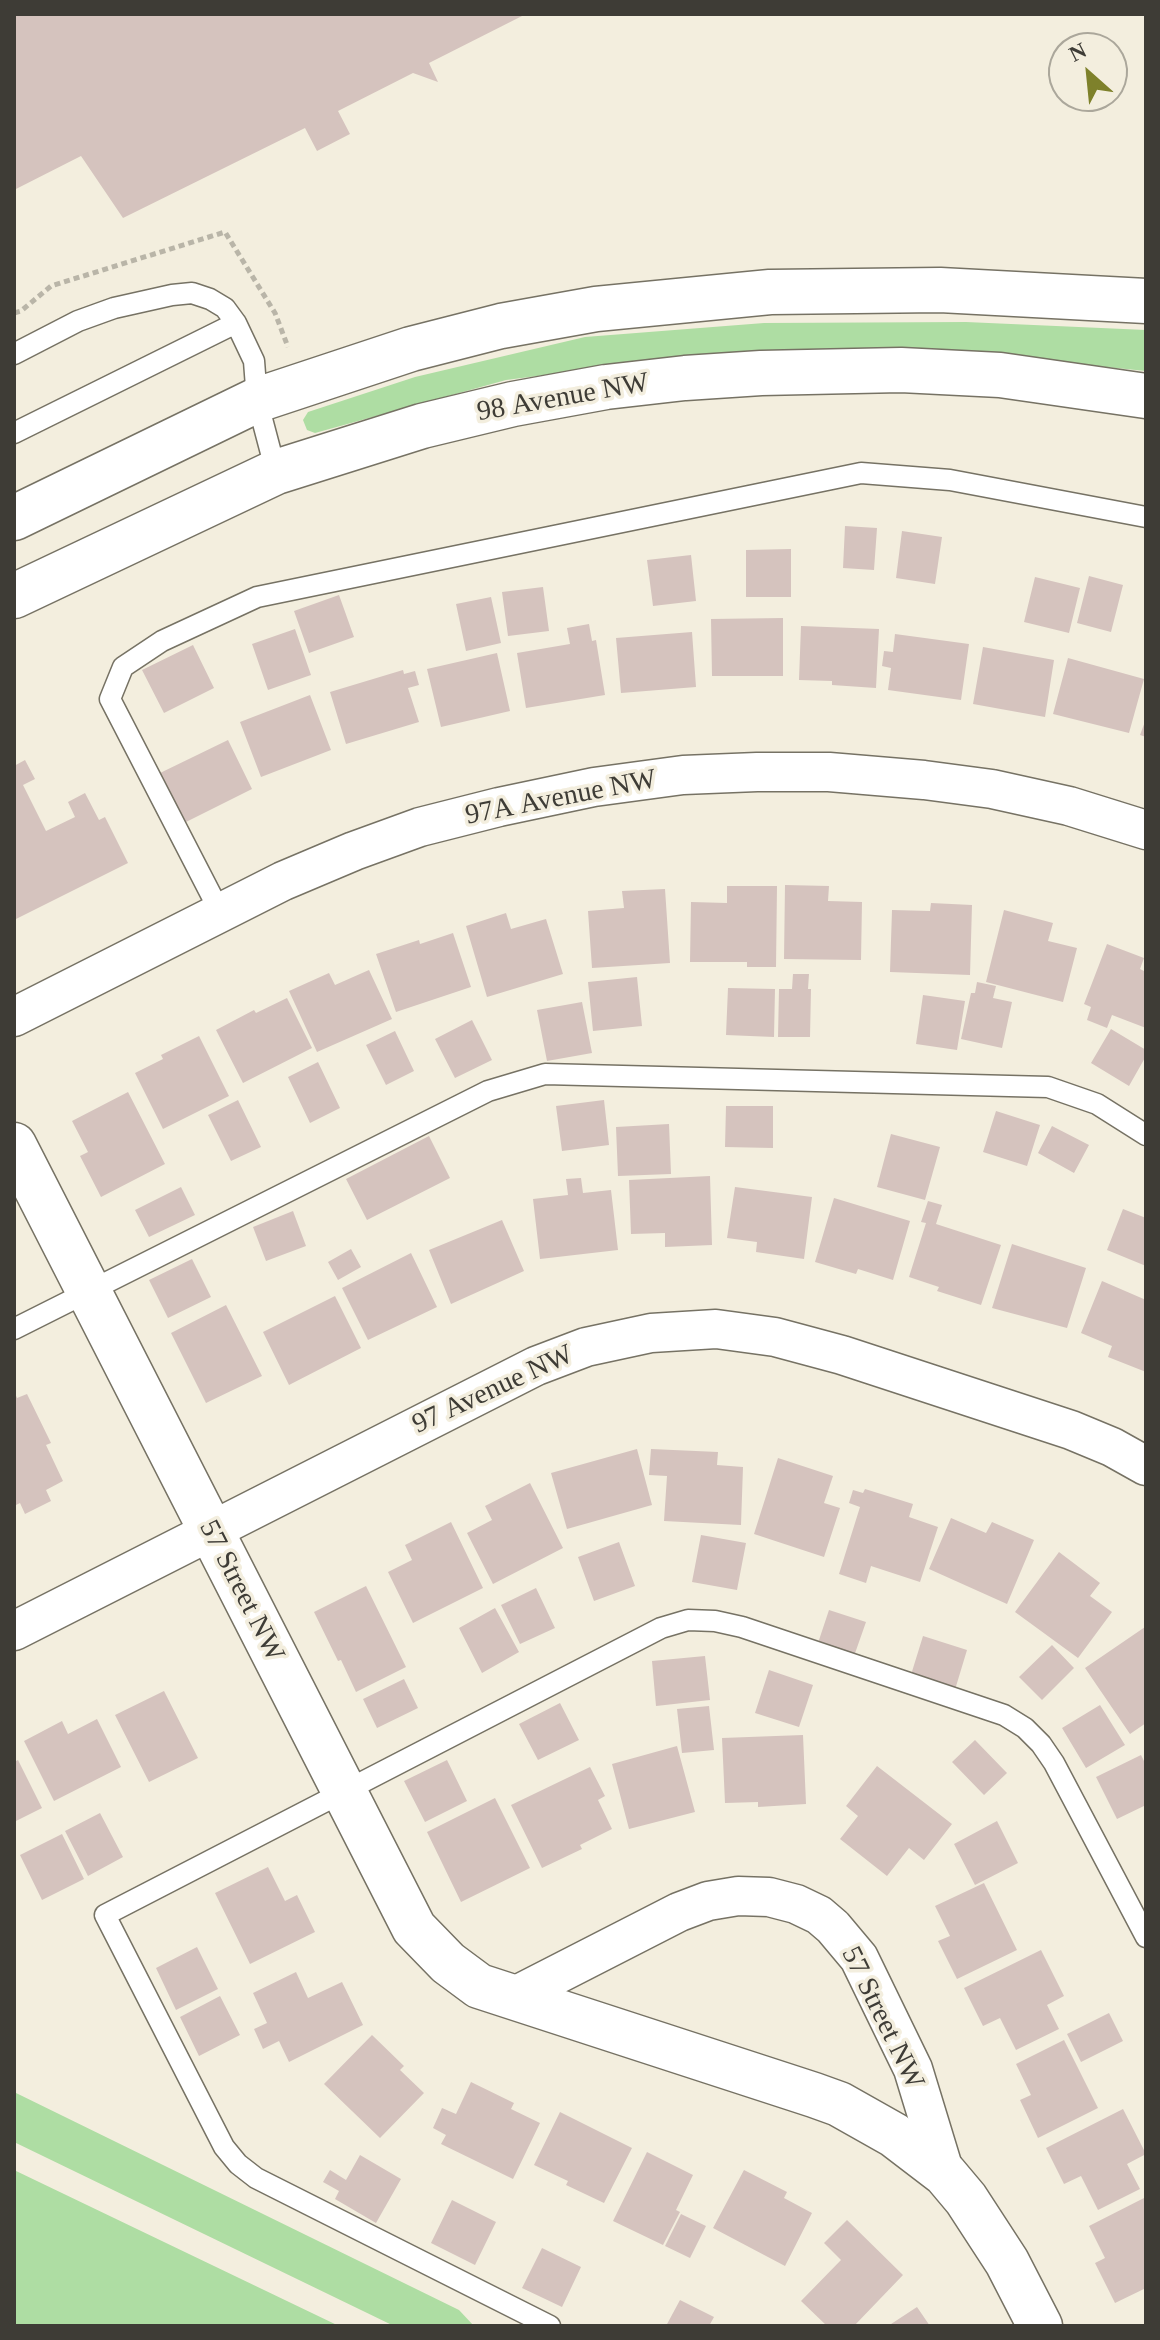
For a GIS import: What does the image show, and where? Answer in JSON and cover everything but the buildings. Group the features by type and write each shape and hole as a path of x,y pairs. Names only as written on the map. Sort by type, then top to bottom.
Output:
{"main road":[{"path":"14,518 257,400 411,349 501,326 596,309 770,292 940,290 1146,301"},
{"name":"98 Avenue NW","path":"14,596 276,472 422,426 513,404 606,387 761,373 901,370 1000,375 1146,396"},
{"name":"57 Street NW","path":"14,1145 414,1928 448,1963 479,1986 839,2104 894,2135 945,2174 988,2230 1040,2326"}],"street":[{"name":"97A Avenue NW","path":"14,1017 283,881 354,851 420,827 594,787 683,775 829,772 992,789 1069,806 1146,830"},
{"name":"97 Avenue NW","path":"14,1631 536,1366 586,1347 651,1333 716,1329 775,1337 842,1355 1071,1430 1112,1447 1146,1466"},
{"name":"57 Street NW","path":"511,1998 679,1912 708,1901 754,1896 796,1904 819,1915 859,1958 913,2069 945,2174"}],"lane":[{"path":"14,354 78,321 114,308 192,293 210,299 225,308 236,323 254,361 257,400 276,472"},
{"path":"14,433 236,323"},
{"path":"220,912 110,699 123,667 162,641 257,597 861,473 950,480 1146,517"},
{"path":"14,1329 488,1091 545,1074 1048,1087 1097,1104 1146,1135"},
{"path":"550,2326 256,2178 238,2164 224,2147 105,1915 661,1628 688,1620 715,1621 742,1627 1004,1715 1025,1728 1054,1763 1146,1937"}],"green space":[{"path":"966,322 1146,330 1146,371 1026,359 702,355 506,380 315,433 307,430 303,420 308,412 415,377 585,337 764,323"},
{"path":"14,2092 459,2310 474,2326 394,2326 14,2142"},
{"path":"14,2170 339,2326 14,2326"}]}
